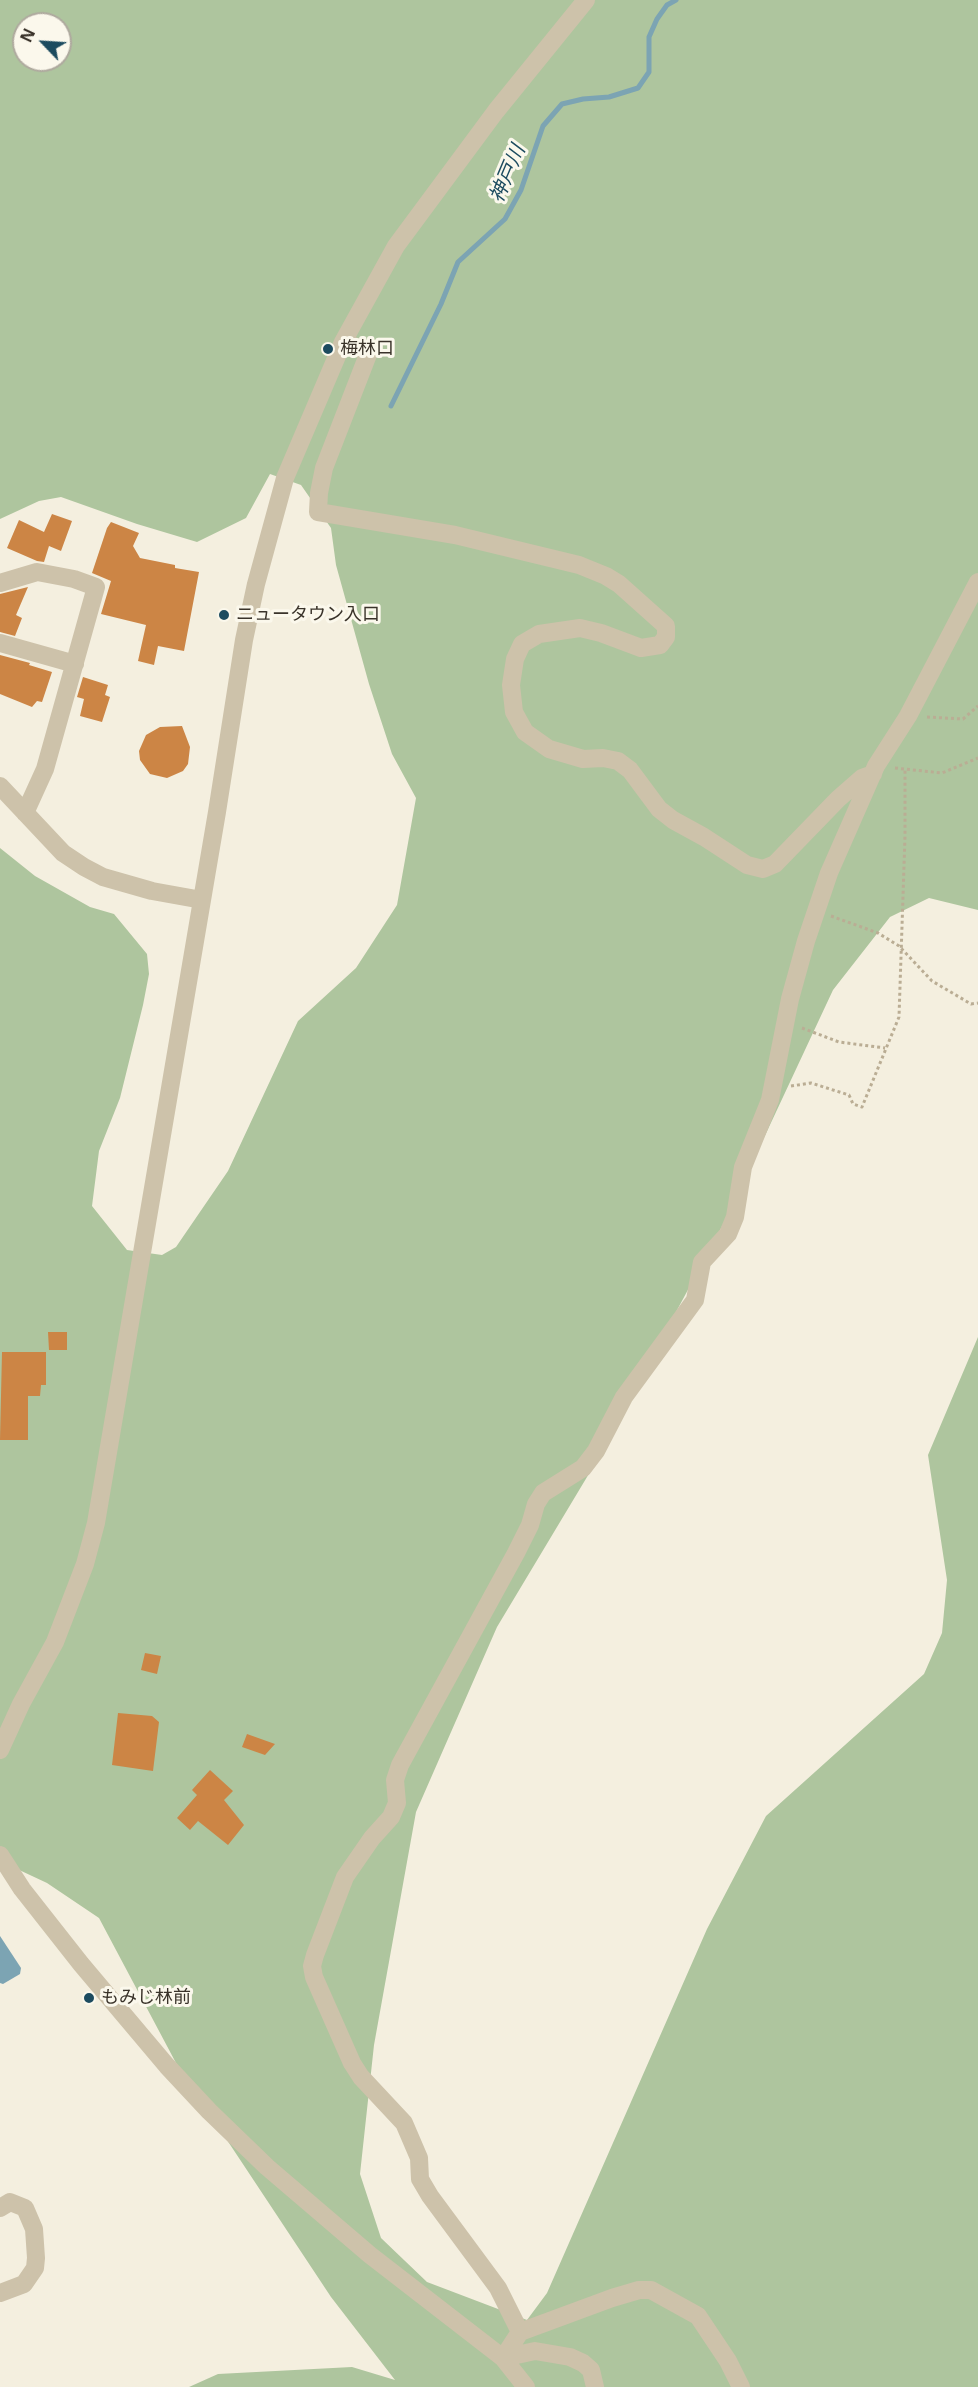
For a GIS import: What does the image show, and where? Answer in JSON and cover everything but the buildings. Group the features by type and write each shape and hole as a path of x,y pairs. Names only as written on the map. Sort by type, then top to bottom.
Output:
{"street":[{"path":"0,1750 21,1704 55,1642 85,1564 96,1523 244,640 256,584 285,478 343,342 396,246 442,181 586,0"},
{"path":"343,342 369,352 324,468 318,512 455,535 579,565 619,584 666,626 666,637 660,645 641,648 580,628 538,634 522,644 515,659 511,685 514,712 525,732 549,749 583,759 603,758 618,761 630,770 659,809 673,820 747,865 763,869 775,864 838,799 874,770"},
{"path":"0,583 37,572 74,579 96,587 45,770 25,813"},
{"path":"520,2332 498,2288 420,2179 419,2158 404,2123 361,2077 352,2062 314,1977 312,1966 345,1877 372,1838 391,1817 397,1803 394,1780 400,1765 516,1553 530,1525 536,1504 543,1493 583,1468 596,1450 624,1397 695,1300 699,1267 724,1241 732,1226 743,1167 770,1100 793,988 829,873 874,770 908,716 978,582"},
{"path":"0,643 75,664"},
{"path":"0,786 63,853 84,867 103,877 153,891 202,900"},
{"path":"0,1855 36,1907 167,2066 267,2167 370,2255 503,2358 526,2387"},
{"path":"0,2208 10,2202 25,2208 34,2229 36,2258 35,2268 24,2284 0,2293"},
{"path":"503,2358 520,2332 612,2298 639,2290 651,2290 698,2316 728,2361 741,2387"},
{"path":"503,2358 535,2351 570,2357 591,2370 595,2387"}],"path":[{"path":"908,716 963,719 978,706"},
{"path":"874,770 942,773 978,758"},
{"path":"773,1088 811,1083 849,1095 853,1104 862,1107 899,1017 905,770"},
{"path":"817,910 878,933 901,948 932,981 971,1004 978,1003"},
{"path":"786,1023 839,1042 886,1048"}],"green space":[{"path":"0,0 978,0 978,910 929,898 890,917 833,990 726,1219 590,1472 497,1627 416,1812 374,2045 360,2174 381,2238 427,2282 527,2320 547,2293 707,1929 766,1816 924,1674 942,1633 947,1580 928,1455 978,1337 978,2387 189,2387 218,2374 352,2367 395,2380 331,2297 176,2063 99,1918 47,1883 0,1861 0,848 35,876 90,907 114,914 147,954 149,974 143,1005 120,1098 99,1151 92,1206 127,1250 162,1255 176,1247 228,1171 298,1021 356,968 397,905 416,798 392,754 369,684 336,565 331,528 301,485 270,474 246,518 197,542 61,497 39,501 0,519"}],"water":[{"path":"0,1936 21,1968 20,1974 3,1984 0,1983"}],"waterway":[{"name":"神戸川","path":"391,406 441,304 458,262 505,219 521,190 543,126 562,104 583,99 609,97 638,88 649,72 649,37 657,19 667,5 676,0"}],"place":[{"name":"梅林口","path":"328,349"},
{"name":"ニュータウン入口","path":"224,615"},
{"name":"もみじ林前","path":"89,1998"}]}
